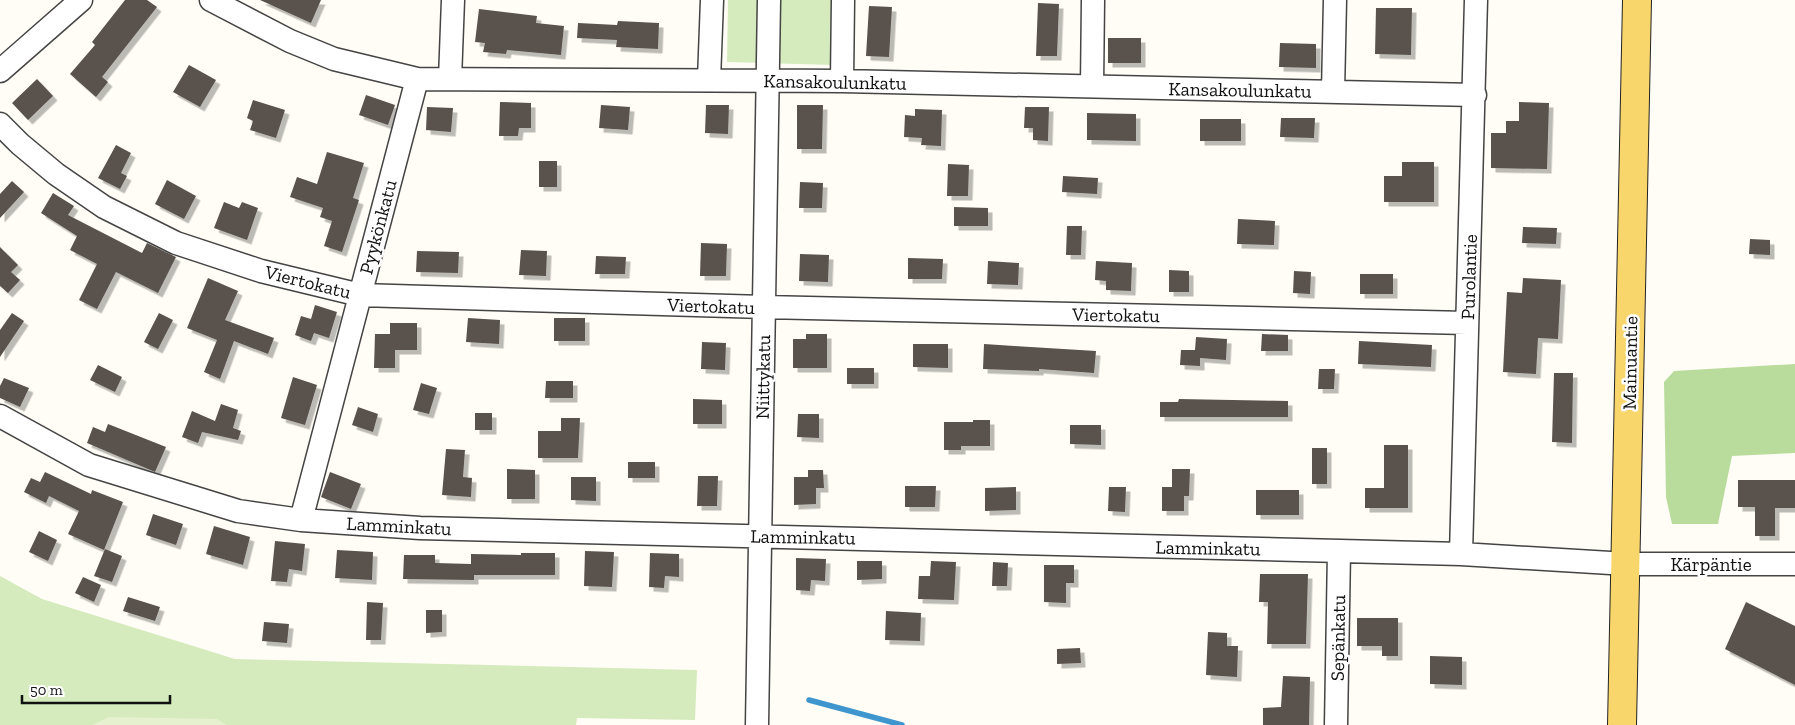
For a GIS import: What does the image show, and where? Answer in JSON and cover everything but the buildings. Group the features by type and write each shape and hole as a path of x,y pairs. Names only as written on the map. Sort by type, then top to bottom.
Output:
{"main road":[{"name":"Mainuantie","path":"1622,725 1627,564 1637,0"}],"street":[{"path":"0,71 81,0"},
{"name":"Kansakoulunkatu","path":"211,0 290,41 334,59 417,79 842,81 1476,95"},
{"path":"450,79 453,0"},
{"path":"709,80 712,0"},
{"name":"Niittykatu","path":"757,725 769,0"},
{"path":"842,81 843,0"},
{"path":"1092,86 1093,0"},
{"path":"1333,92 1335,0"},
{"name":"Purolantie","path":"1461,554 1467,322 1476,95 1476,0"},
{"name":"Pyykönkatu","path":"301,520 417,79"},
{"name":"Viertokatu","path":"0,124 20,144 56,174 104,207 176,243 261,271 360,295 764,307 1467,322"},
{"name":"Lamminkatu","path":"0,416 89,465 238,511 301,520 420,528 1461,554 1627,564"},
{"name":"Sepänkatu","path":"1336,725 1339,551"},
{"name":"Kärpäntie","path":"1627,564 1795,564"}],"green space":[{"path":"728,0 833,0 833,65 727,62"},
{"path":"1795,364 1795,453 1732,456 1718,524 1672,524 1666,497 1664,382 1674,371"},
{"path":"0,576 42,599 235,659 697,670 695,720 577,718 576,725 0,725"},
{"path":"109,717 217,719 227,725 92,725"}],"waterway":[{"path":"809,700 902,725"}]}
